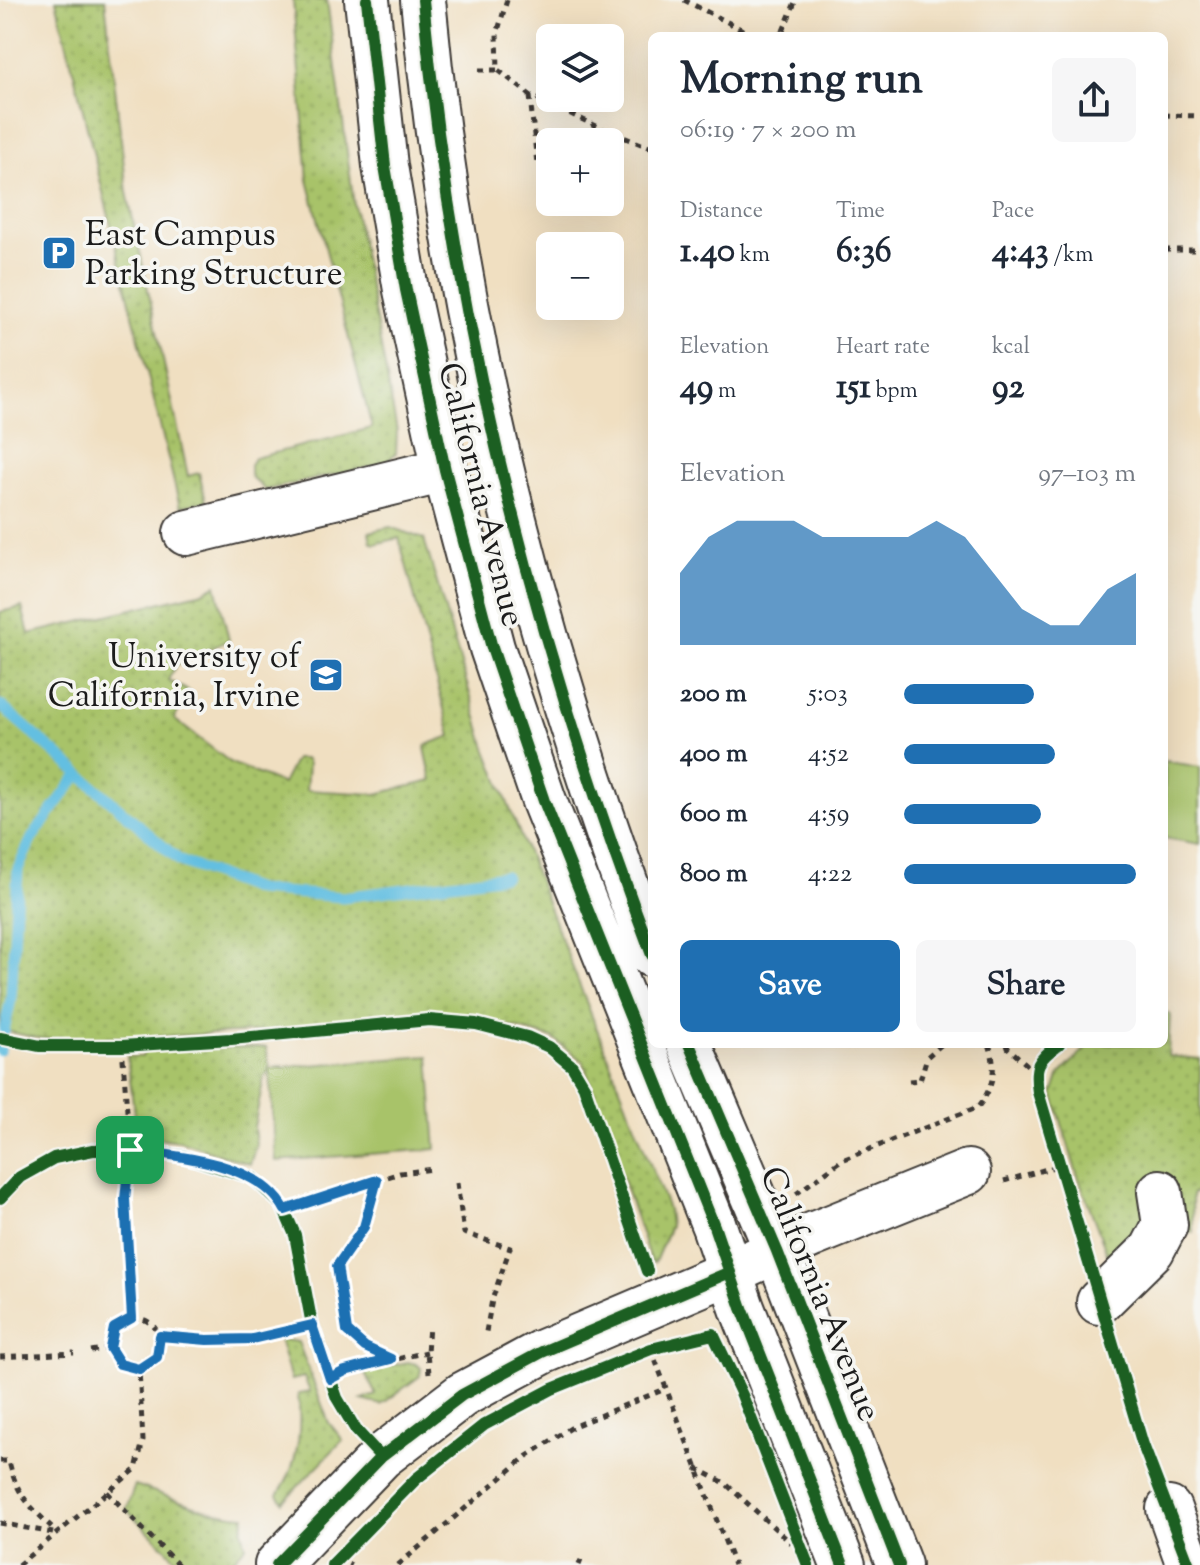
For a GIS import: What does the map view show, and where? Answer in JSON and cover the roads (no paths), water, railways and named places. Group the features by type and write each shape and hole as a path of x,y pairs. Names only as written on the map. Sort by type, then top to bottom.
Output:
{"main road":[{"name":"California Avenue","path":"367,0 385,166 406,290 445,470 492,648 544,801 714,1226 836,1558"},
{"name":"California Avenue","path":"423,0 430,77 456,249 504,488 560,691 616,860 648,944"},
{"path":"186,533 445,470"},
{"name":"California Avenue","path":"691,1048 777,1251 899,1565"},
{"path":"277,1565 381,1457 462,1395 542,1352 968,1172"},
{"path":"1099,1302 1152,1250 1165,1225 1160,1192"},
{"path":"1169,1509 1189,1565"}],"waterway":[{"path":"0,705 180,861 256,890 343,897 505,876"},
{"path":"0,1050 11,999 18,869 32,838 79,774"}],"place":[{"name":"East Campus Parking Structure","path":"59,253"},
{"name":"University of California, Irvine","path":"326,675"}]}
